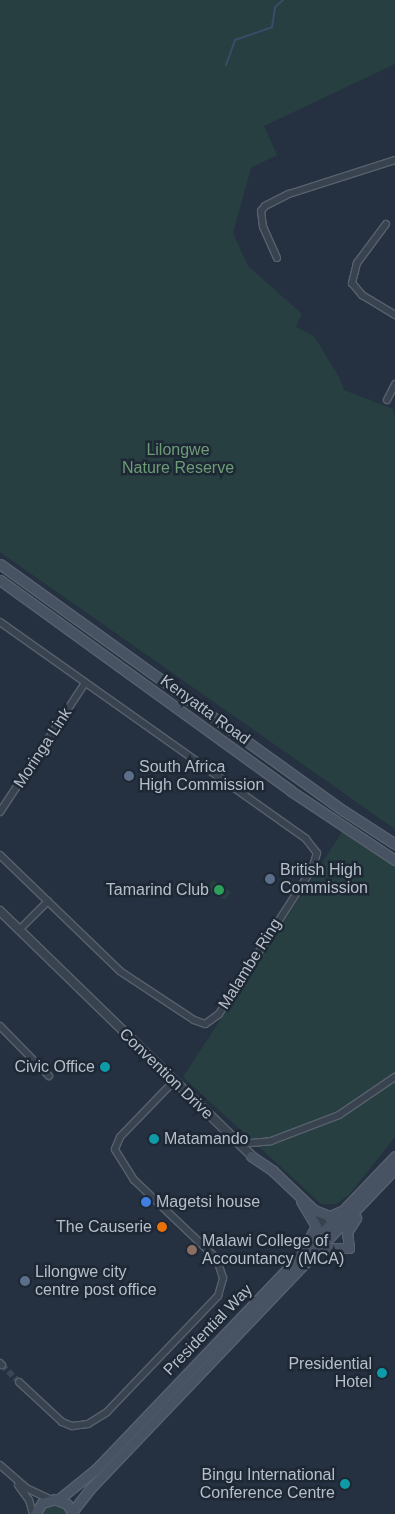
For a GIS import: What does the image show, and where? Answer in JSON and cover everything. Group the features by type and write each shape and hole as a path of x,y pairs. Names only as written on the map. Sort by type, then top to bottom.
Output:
{"main road":[{"name":"Kenyatta Road","path":"0,564 344,812 395,844"},
{"name":"Kenyatta Road","path":"0,580 291,791 395,860"},
{"path":"251,1156 273,1171 318,1212 335,1215 347,1207"},
{"name":"Presidential Way","path":"72,1513 89,1490 322,1248 347,1207 395,1156"},
{"path":"322,1248 349,1248 347,1232 350,1226 395,1171"},
{"name":"Presidential Way","path":"34,1514 42,1503 55,1499 96,1469 260,1298 395,1171"},
{"path":"260,1298 314,1234 314,1221 301,1201"},
{"path":"55,1499 72,1513"}],"street":[{"path":"277,258 263,227 261,211 265,206 288,194 395,160"},
{"path":"386,224 357,263 352,283 362,295 395,315"},
{"path":"387,400 395,384"},
{"name":"Malambe Ring","path":"0,622 306,839 316,850 316,858 218,1014 205,1024 194,1020 127,976 0,855"},
{"name":"Moringa Link","path":"0,812 85,683"},
{"path":"19,930 48,901"},
{"name":"Convention Drive","path":"0,911 251,1156 331,1231"},
{"path":"0,1026 49,1076"},
{"path":"239,1144 271,1141 339,1115 395,1077"},
{"path":"19,1382 62,1422 72,1426 88,1424 107,1412 218,1296 223,1278 217,1259 134,1180 115,1149 120,1137 174,1081"},
{"path":"0,1465 26,1495 34,1514"},
{"path":"7,1472 33,1492 55,1499"}],"green space":[{"name":"Lilongwe Nature Reserve","path":"0,0 395,0 395,64 264,126 277,155 251,168 233,233 248,266 302,314 296,327 314,336 339,377 344,390 393,409 395,416 395,829 0,552"},
{"path":"344,829 395,865 395,1137 349,1195 336,1204 321,1204 183,1077"},
{"name":"Tamarind Club","path":"213,880 231,892 225,900 207,889"},
{"path":"54,1503 63,1506 68,1514 41,1514 46,1507"}],"waterway":[{"path":"226,65 235,40 272,27 275,7 283,0"}],"tunnel":[{"path":"2,1365 19,1382"}],"place":[{"name":"South Africa High Commission","path":"129,776"},
{"name":"British High Commission","path":"270,879"},
{"name":"Tamarind Club","path":"219,890"},
{"name":"Civic Office","path":"105,1067"},
{"name":"Matamando","path":"154,1139"},
{"name":"Magetsi house","path":"146,1202"},
{"name":"The Causerie","path":"162,1227"},
{"name":"Malawi College of Accountancy (MCA)","path":"192,1250"},
{"name":"Lilongwe city centre post office","path":"25,1281"},
{"name":"Presidential Hotel","path":"382,1373"},
{"name":"Bingu International Conference Centre","path":"345,1484"}]}
